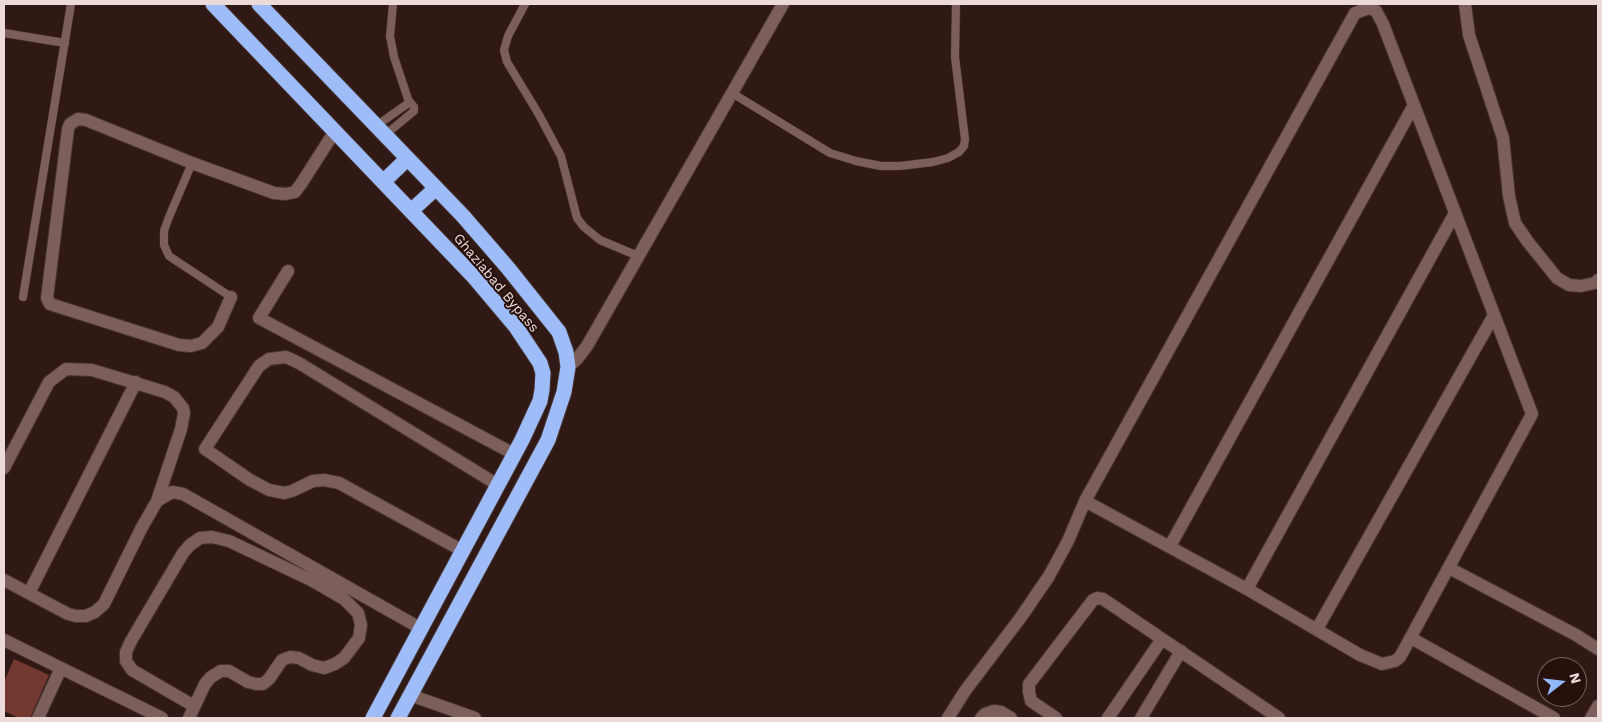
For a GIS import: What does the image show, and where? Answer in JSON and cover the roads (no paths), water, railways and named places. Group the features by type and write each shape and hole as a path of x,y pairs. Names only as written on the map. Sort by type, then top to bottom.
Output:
{"highway":[{"name":"Ghaziabad Bypass","path":"213,4 473,276 510,320 540,363 543,373 540,401 514,454 373,718"},
{"name":"Ghaziabad Bypass","path":"259,4 436,188 508,268 559,332 566,352 568,366 564,392 548,440 398,718"},
{"path":"384,182 407,158"},
{"path":"411,211 436,188"}],"street":[{"path":"568,366 577,359 587,346 783,4"},
{"path":"1465,4 1469,35 1503,138 1509,196 1515,222 1528,242 1557,278 1569,285 1581,286 1595,283 1598,280"},
{"path":"948,718 965,691 1021,617 1049,576 1068,541 1085,501 1355,14 1369,8 1376,11 1383,24 1532,414 1400,657 1396,661 1382,664 1360,655 1247,589 1085,501"},
{"path":"1170,546 1414,105"},
{"path":"231,297 218,327 202,343 191,346 179,345 53,305 49,302 47,298 68,129 78,119 86,120 192,163 274,193 286,194 295,192 334,131"},
{"path":"1247,589 1455,213"},
{"path":"288,271 259,318 514,454"},
{"path":"1316,629 1494,315"},
{"path":"462,551 339,484 324,480 312,481 284,493 269,490 250,480 205,449 259,366 269,359 286,357 299,363 498,485"},
{"path":"4,468 49,382 66,369 84,370 136,382 165,392 174,397 183,408 184,414 181,429 157,501 104,604 96,612 86,616 68,614 4,580"},
{"path":"29,593 136,382"},
{"path":"157,501 172,492 184,494 420,628"},
{"path":"189,718 205,684 211,677 221,671 229,671 248,682 263,684 270,679 282,660 290,657 299,658 312,665 324,668 335,664 344,658 358,638 361,625 358,613 344,600 311,580 229,541 212,537 200,538 183,553 126,652 126,661 132,670 194,706"},
{"path":"1449,568 1576,634 1598,649"},
{"path":"1056,718 1031,701 1029,684 1093,600 1098,598 1103,599 1279,718"},
{"path":"1411,638 1554,718"},
{"path":"1108,718 1162,639"},
{"path":"4,640 162,718"},
{"path":"1141,718 1181,651"},
{"path":"38,718 61,668"},
{"path":"410,695 475,718"},
{"path":"1590,718 1598,706"},
{"path":"981,718 985,714 1001,712 1011,718"}],"lane":[{"path":"23,297 71,4"},
{"path":"380,130 414,111 414,107 409,102 394,57 390,36 393,4"},
{"path":"524,4 508,36 504,50 507,62 538,113 560,156 577,218 584,227 600,240 638,256"},
{"path":"732,93 830,153 856,161 881,166 900,166 948,158 959,152 964,146 965,139 955,57 956,4"},
{"path":"4,33 65,43"},
{"path":"380,130 409,102"},
{"path":"192,163 164,231 164,245 169,256 231,297"}]}
